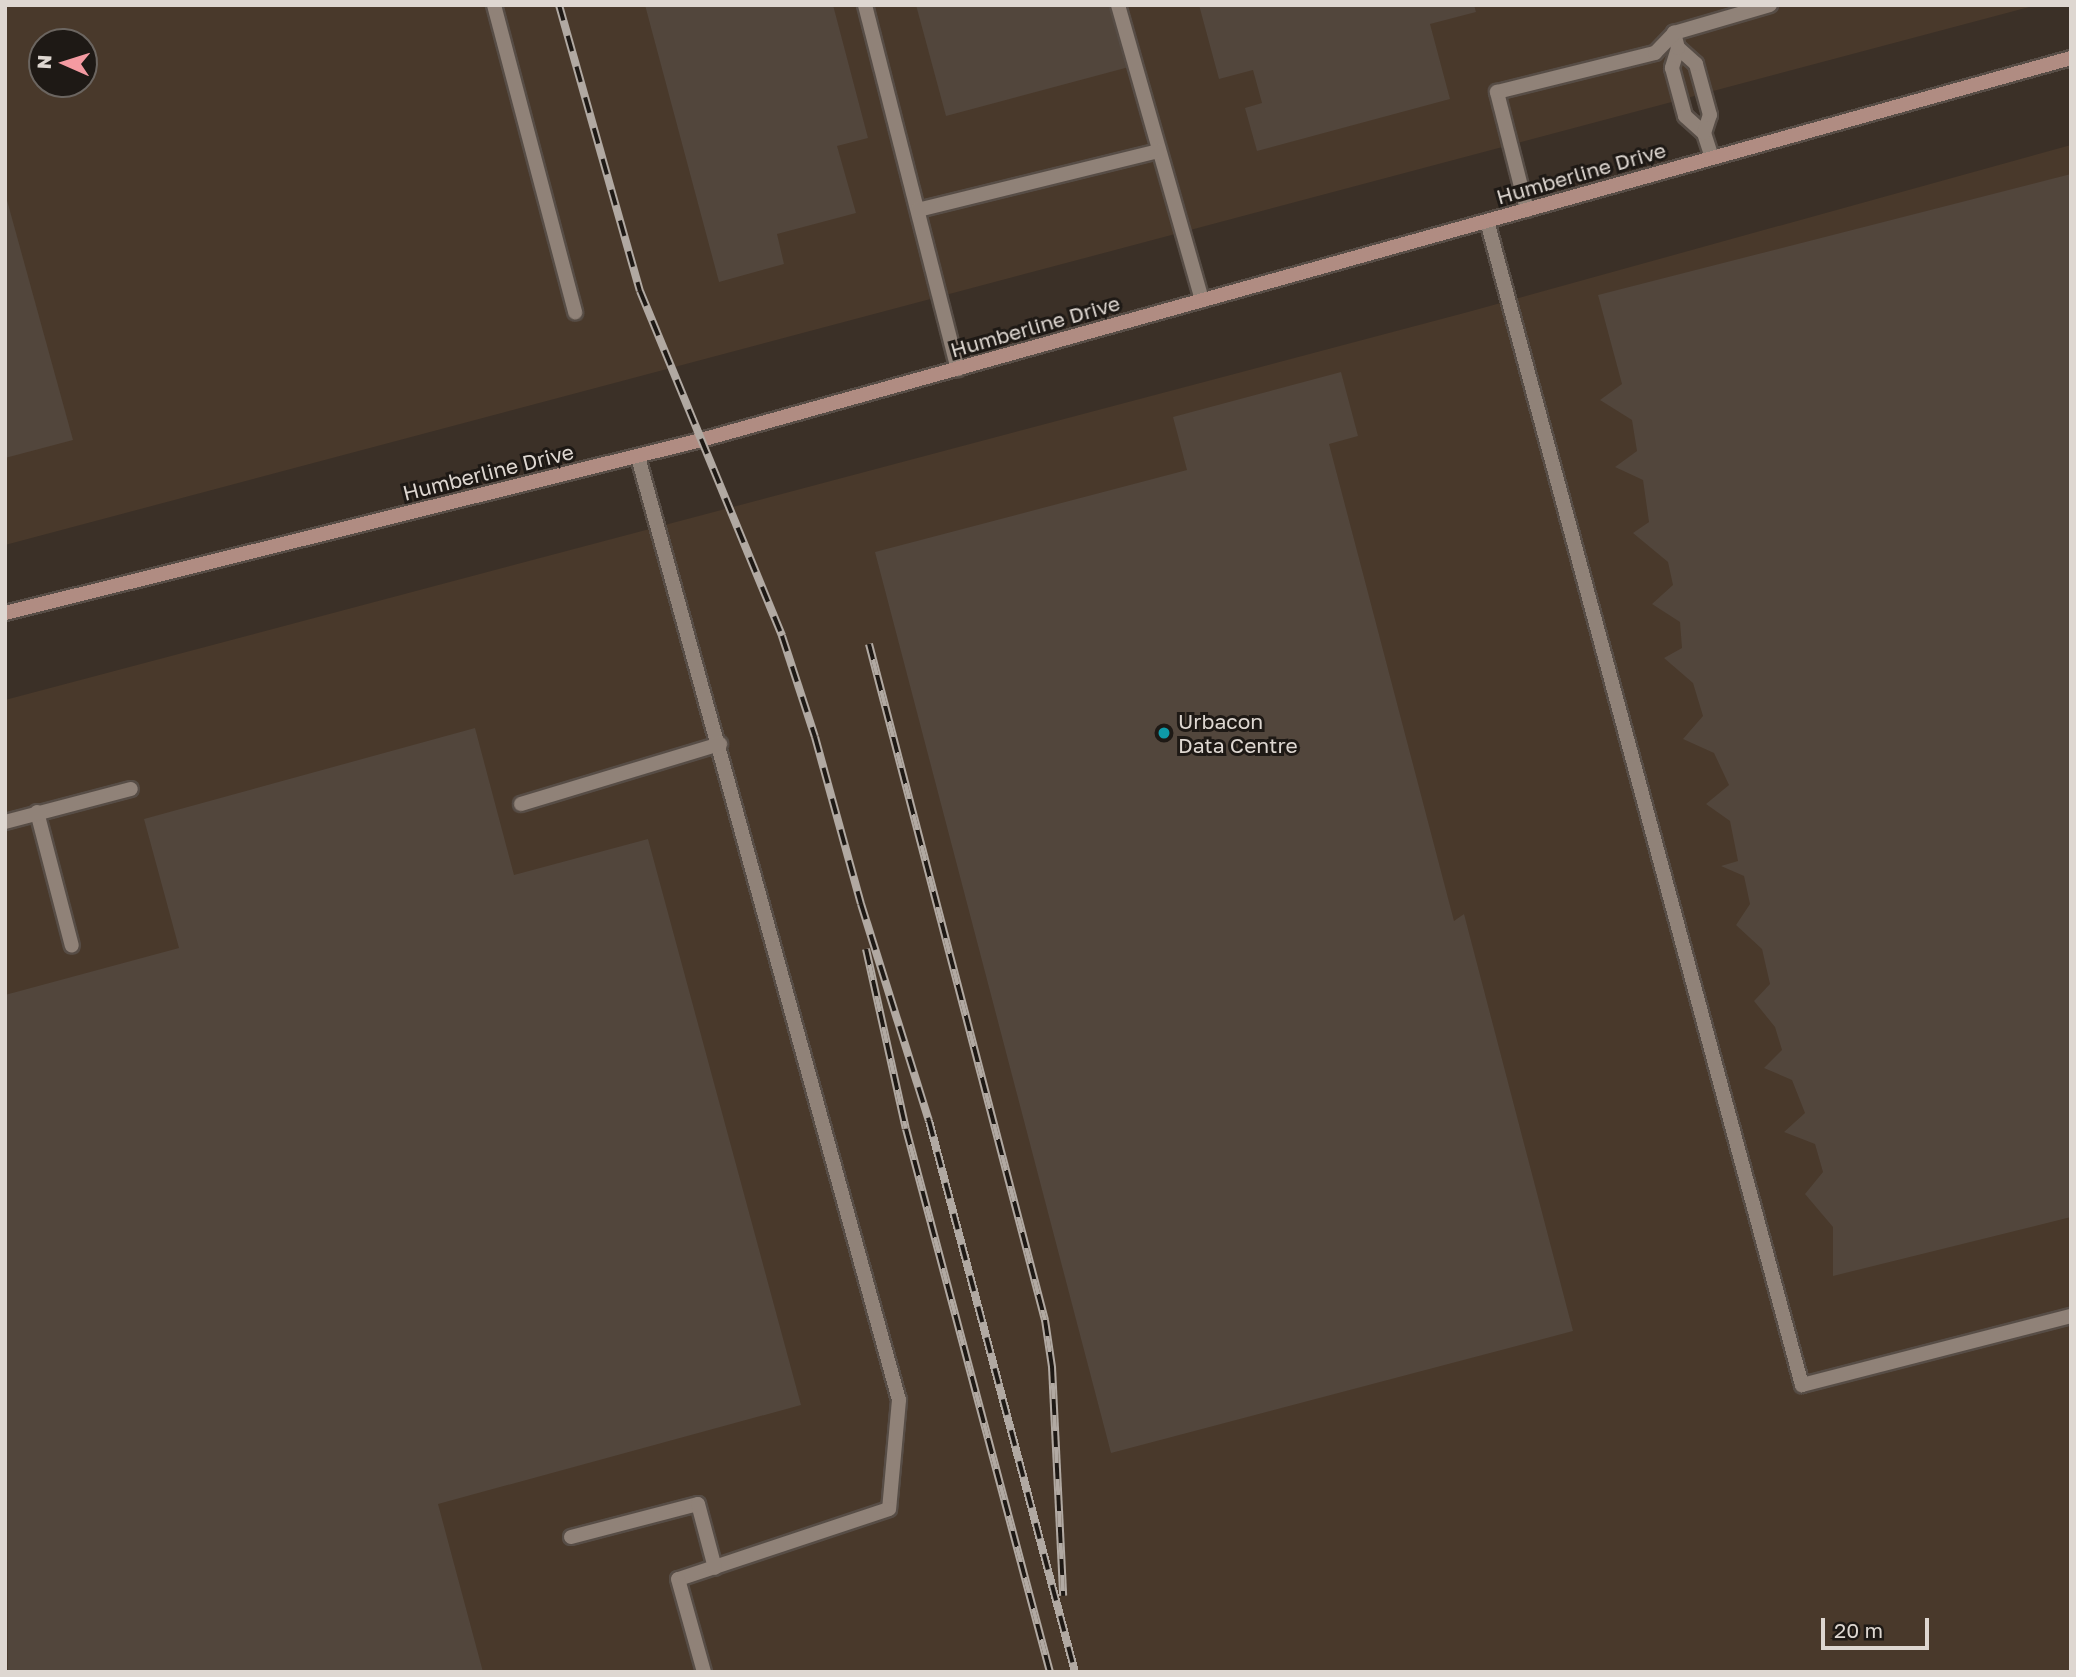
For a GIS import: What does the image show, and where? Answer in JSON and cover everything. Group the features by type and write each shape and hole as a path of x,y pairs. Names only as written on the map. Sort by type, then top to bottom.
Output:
{"street":[{"name":"Humberline Drive","path":"5,613 638,457 2071,58"}],"lane":[{"path":"494,5 575,312"},
{"path":"865,5 958,369"},
{"path":"1118,5 1202,300"},
{"path":"1527,210 1497,92 1655,53 1674,33 1770,5"},
{"path":"1674,33 1678,48 1672,68 1685,116 1704,134 1712,158"},
{"path":"1678,48 1696,64 1710,115 1704,134"},
{"path":"918,210 1159,152"},
{"path":"1487,221 1802,1385 2071,1316"},
{"path":"638,457 720,744 900,1400 890,1509 678,1579 705,1672"},
{"path":"521,804 720,744"},
{"path":"5,822 131,789"},
{"path":"37,812 72,946"},
{"path":"571,1537 698,1504 715,1568"}],"shaded area":[{"path":"5,5 2037,5 5,545"},
{"path":"2071,145 2071,1672 5,1672 5,700 1468,312"}],"building":[{"path":"645,5 833,5 868,138 837,146 856,213 777,234 784,264 719,282"},
{"path":"916,5 1113,5 1129,67 946,116"},
{"path":"1199,5 1474,5 1476,12 1430,24 1450,99 1257,151 1245,108 1262,103 1253,70 1219,79"},
{"path":"2071,174 2071,1217 1833,1276 1833,1227 1805,1194 1823,1172 1815,1144 1784,1132 1805,1113 1792,1080 1764,1068 1782,1050 1775,1027 1754,1001 1770,984 1762,949 1736,925 1750,904 1744,876 1721,866 1738,861 1730,821 1706,804 1729,785 1714,753 1683,739 1703,716 1693,683 1664,658 1682,648 1680,622 1652,604 1673,585 1668,562 1633,533 1649,522 1643,480 1615,467 1637,451 1632,420 1600,400 1622,384 1598,295"},
{"path":"5,193 73,440 5,458"},
{"name":"Urbacon Data Centre","path":"1341,372 1358,436 1329,444 1454,921 1464,914 1573,1331 1111,1453 875,552 1187,470 1173,417"},
{"path":"475,728 514,875 648,839 801,1405 438,1504 483,1672 8,1672 5,995 179,948 144,819"}],"railway":[{"path":"559,5 640,291 782,636 815,737 861,904 929,1121 1075,1672"},
{"path":"869,644 1045,1320 1052,1367 1063,1596"},
{"path":"866,949 906,1129 1050,1672"}],"place":[{"name":"Urbacon Data Centre","path":"1164,733"}]}
